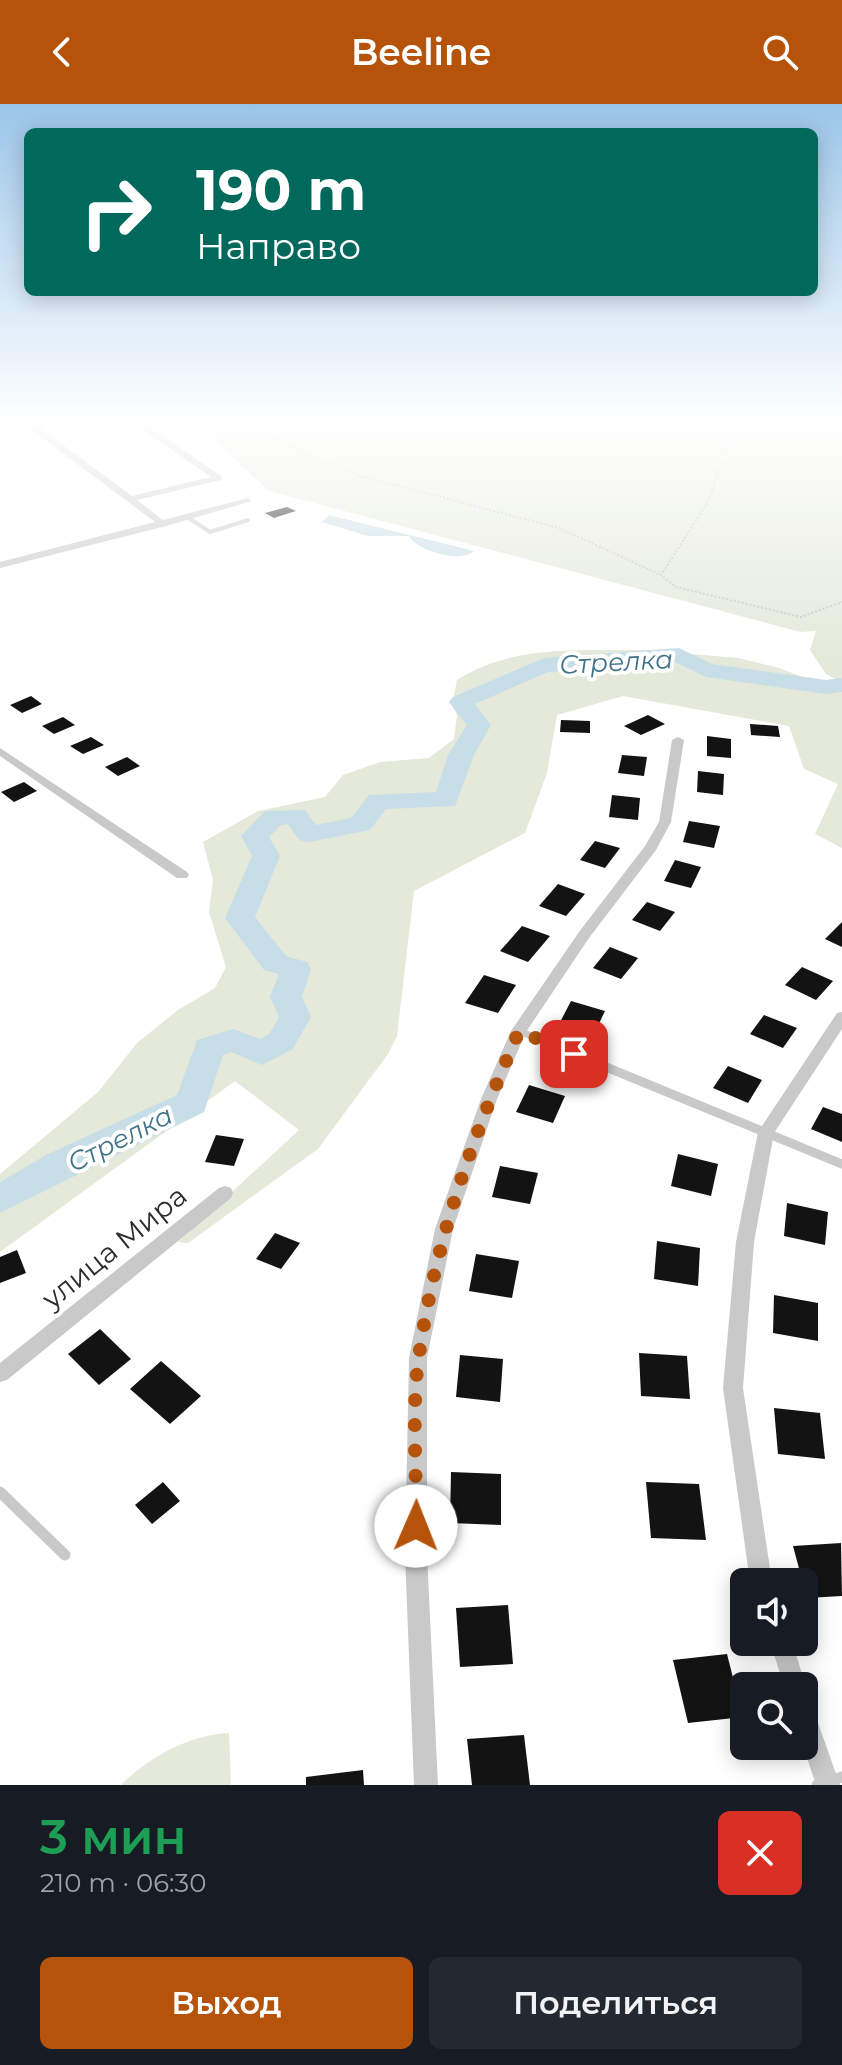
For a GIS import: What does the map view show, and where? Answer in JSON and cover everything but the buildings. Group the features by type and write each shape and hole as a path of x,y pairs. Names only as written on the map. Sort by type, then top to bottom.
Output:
{"street":[{"path":"134,501 163,524"},
{"path":"2,561 246,501"},
{"path":"426,1785 416,1554 418,1358 444,1229 489,1099 519,1031 584,935 651,847 665,822 678,740"},
{"path":"0,751 182,875"},
{"path":"759,1568 733,1388 745,1242 766,1132 842,1017"},
{"name":"улица Мира","path":"0,1374 225,1193"},
{"path":"818,1754 828,1782"}],"lane":[{"path":"187,517 210,532 248,520"},
{"path":"519,1031 842,1164"},
{"path":"0,1492 65,1555"}],"path":[{"path":"458,501 559,528 661,575 676,587 801,617 842,602"},
{"path":"661,575 709,501"}],"shaded area":[{"path":"308,501 842,501 842,683 826,674 810,650 816,631 801,632"},
{"path":"645,650 738,658 779,668 842,692 842,848 815,834 838,784 804,769 789,726 623,696 557,715 547,773 525,833 414,891 397,1036 388,1054 318,1149 188,1243 178,1242 299,1130 235,1081 0,1252 0,1174 98,1092 137,1043 178,1010 215,988 226,967 209,912 213,880 203,842 258,811 325,797 343,775 380,762 429,758 454,739 457,715 452,705 457,680 479,668 501,660 548,652"},
{"path":"229,1733 231,1785 121,1785 170,1749 200,1738"}],"water":[{"path":"329,515 474,551 459,556 439,554 420,546 409,536 368,536 322,522"}],"waterway":[{"name":"Стрелка","path":"0,1199 61,1164 192,1103 209,1048 233,1040 262,1053 282,1041 295,1017 286,997 296,969 275,963 240,918 266,856 255,836 274,817 296,816 309,834 360,824 378,801 446,800 461,755 479,725 461,702 544,665 679,655 706,670 826,687 842,685"}],"route":[{"path":"416,1526 418,1358 444,1229 489,1099 519,1031 574,1054"}]}
